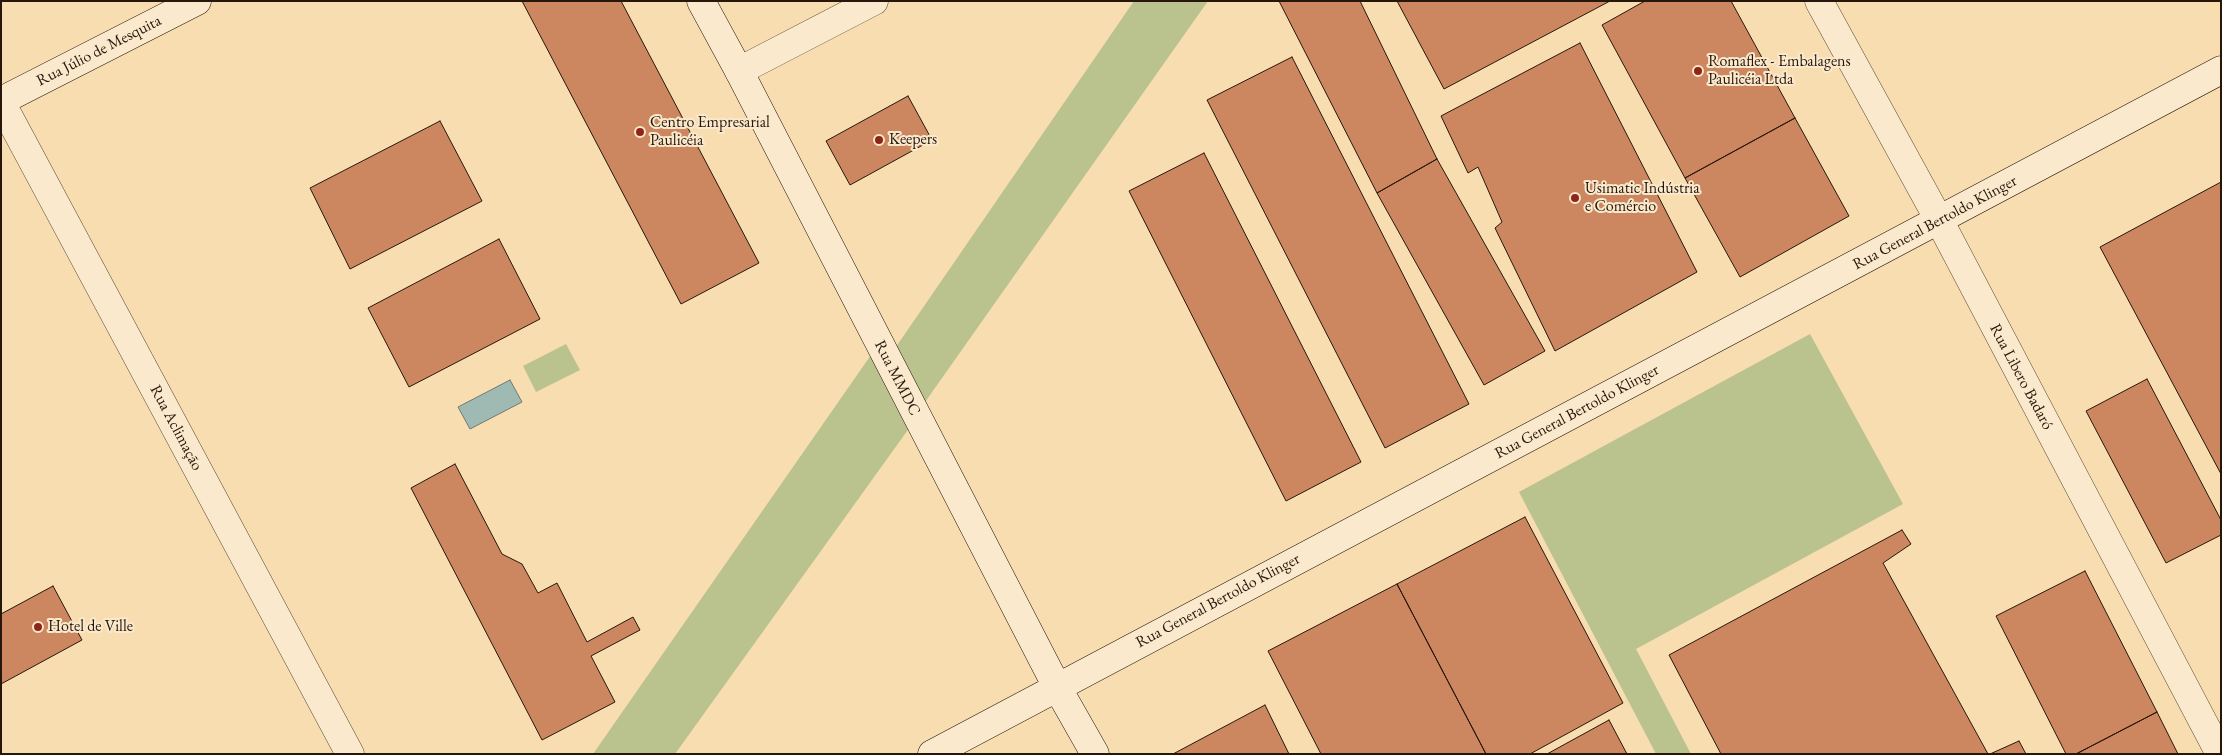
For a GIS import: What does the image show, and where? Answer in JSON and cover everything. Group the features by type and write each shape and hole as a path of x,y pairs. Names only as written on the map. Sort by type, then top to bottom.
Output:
{"street":[{"name":"Rua Júlio de Mesquita","path":"1,102 197,1"},
{"name":"Rua MMDC","path":"701,1 1094,754"},
{"path":"739,71 874,1"},
{"name":"Rua Libero Badaró","path":"1819,1 1939,220 2220,754"},
{"name":"Rua General Bertoldo Klinger","path":"932,754 2221,70"},
{"name":"Rua Aclimação","path":"1,102 350,754"}],"green space":[{"path":"1134,1 1208,1 918,412 889,357"},
{"path":"1810,334 1903,504 1636,649 1691,754 1656,754 1519,492"},
{"path":"566,344 580,370 536,392 523,366"},
{"path":"871,355 910,427 675,754 593,754"}],"water":[{"path":"510,380 522,402 470,429 458,407"}],"building":[{"name":"Centro Empresarial Paulicéia","path":"522,1 621,1 759,263 681,304"},
{"path":"1279,1 1360,1 1437,159 1377,193"},
{"path":"1397,1 1610,1 1444,89"},
{"name":"Romaflex - Embalagens Paulicéia Ltda","path":"1645,1 1731,1 1795,118 1685,178 1602,25"},
{"name":"Usimatic Indústria e Comércio","path":"1580,43 1697,272 1555,351 1495,228 1502,222 1478,167 1468,173 1441,116"},
{"path":"1292,57 1469,404 1385,448 1207,100"},
{"name":"Keepers","path":"908,96 932,140 850,185 826,141"},
{"path":"1795,118 1849,216 1740,277 1685,178"},
{"path":"440,121 482,201 350,269 310,188"},
{"path":"1204,153 1361,462 1286,501 1129,191"},
{"path":"1437,159 1545,351 1484,385 1377,193"},
{"path":"2221,182 2221,474 2100,247"},
{"path":"499,239 540,319 409,387 368,308"},
{"path":"2147,379 2221,520 2221,535 2166,563 2086,411"},
{"path":"455,464 502,554 522,564 538,593 557,583 587,642 633,617 640,630 591,656 615,702 542,740 411,488"},
{"path":"1525,517 1623,703 1530,754 1486,754 1397,584"},
{"path":"1902,530 1911,544 1883,563 1988,754 1721,754 1669,655"},
{"path":"2085,571 2157,712 2076,754 2066,754 1996,616"},
{"path":"1397,584 1486,754 1321,754 1268,651"},
{"name":"Hotel de Ville","path":"53,586 82,640 1,684 1,614"},
{"path":"1265,705 1289,754 1173,754"},
{"path":"2157,712 2178,754 2076,754"},
{"path":"1609,720 1627,754 1547,754"},
{"path":"2019,741 2026,754 1990,754"}],"place":[{"name":"Romaflex - Embalagens Paulicéia Ltda","path":"1698,71"},
{"name":"Centro Empresarial Paulicéia","path":"640,132"},
{"name":"Keepers","path":"879,140"},
{"name":"Usimatic Indústria e Comércio","path":"1575,198"},
{"name":"Hotel de Ville","path":"38,627"}]}
